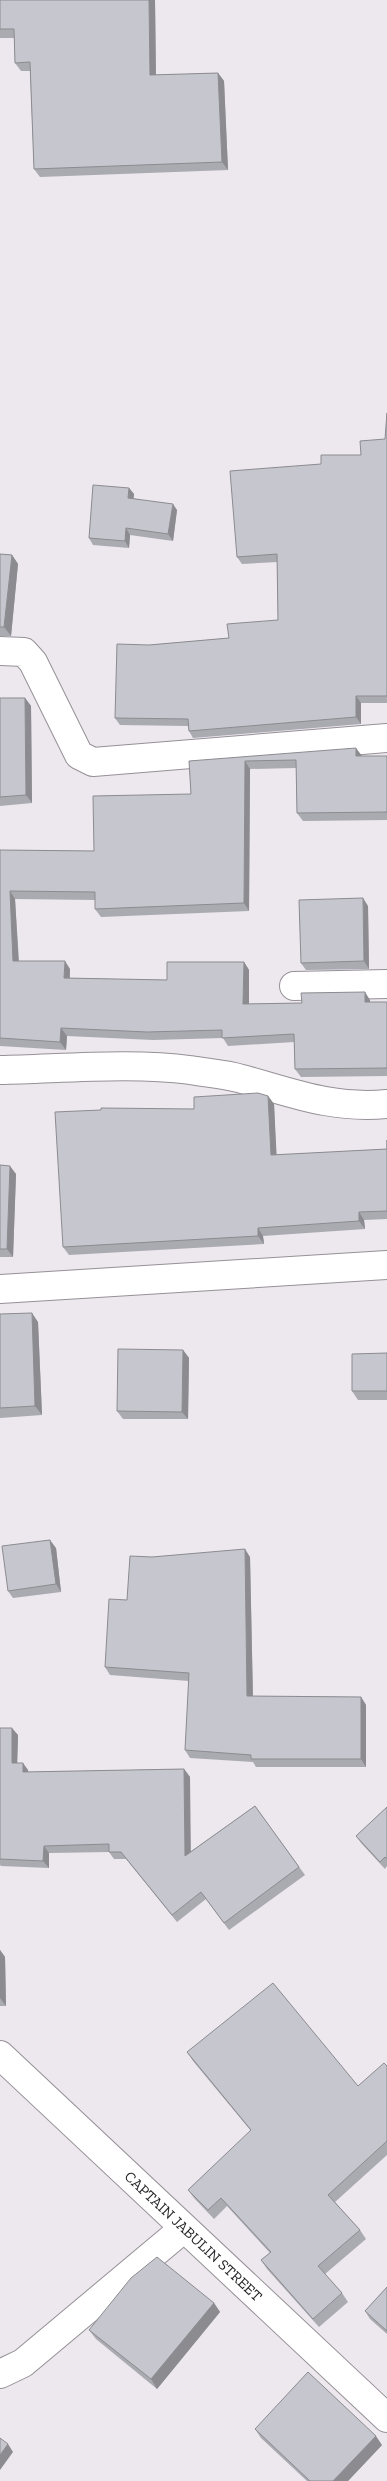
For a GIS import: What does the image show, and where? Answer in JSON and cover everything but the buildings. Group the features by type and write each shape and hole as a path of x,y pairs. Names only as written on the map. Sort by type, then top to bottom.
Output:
{"street":[{"path":"0,651 24,652 33,662 79,755 93,762 387,738"},
{"path":"294,986 387,984"},
{"path":"0,1070 125,1068 187,1070 240,1078 321,1102 370,1105 387,1104"},
{"path":"0,1289 387,1265"},
{"name":"CAPTAIN JABULIN STREET","path":"0,2055 183,2229 387,2418"},
{"path":"0,2374 23,2363 183,2229"}]}
